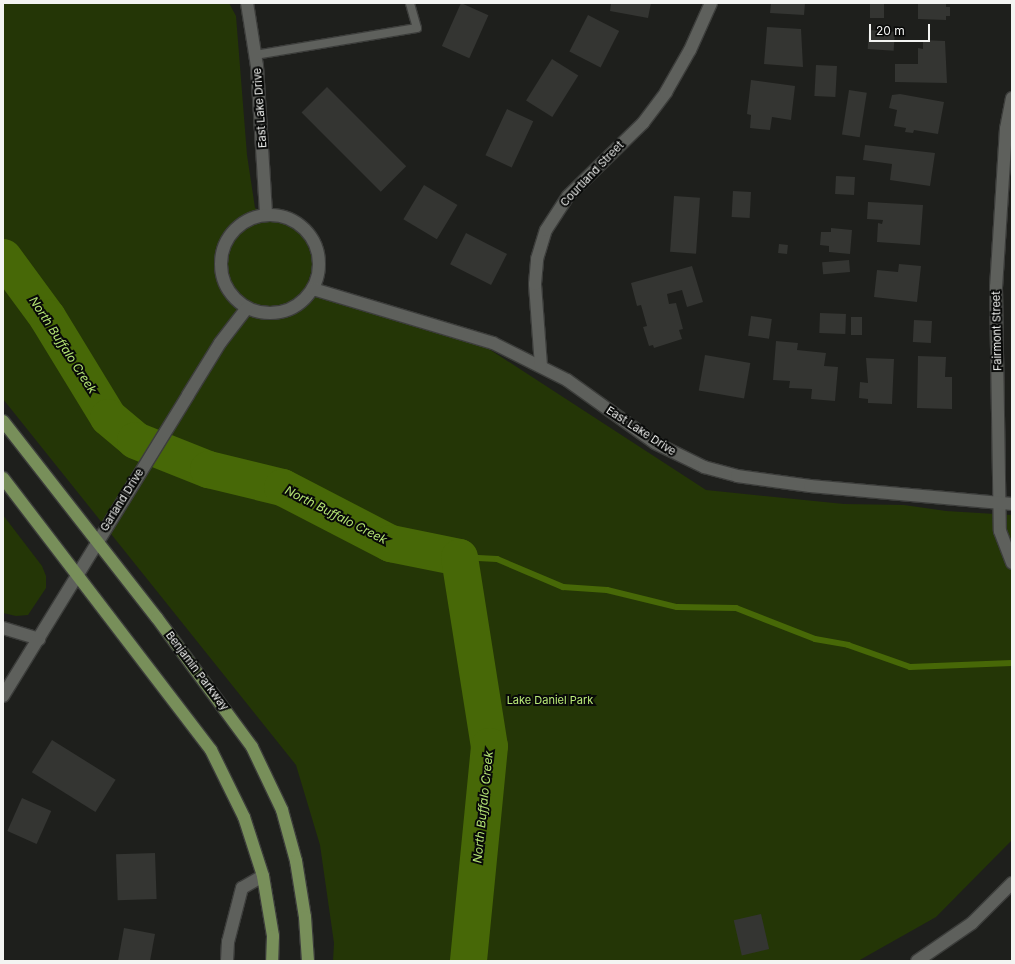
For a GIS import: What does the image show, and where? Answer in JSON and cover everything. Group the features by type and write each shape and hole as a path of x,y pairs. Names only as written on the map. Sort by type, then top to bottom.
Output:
{"main road":[{"name":"Benjamin Parkway","path":"3,421 228,711 252,748 282,810 296,861 305,917 308,961"},
{"path":"3,478 211,750 244,817 263,876 273,936 272,961"}],"street":[{"name":"East Lake Drive","path":"246,3 255,55 263,136 266,214"},
{"name":"Courtland Street","path":"541,366 534,284 537,259 546,230 568,196 643,123 666,92 690,50 711,3"},
{"name":"Fairmont Street","path":"1012,98 1006,129 996,287 999,503 1001,538 1012,562"},
{"path":"266,214 281,215 296,221 312,237 320,259 319,274 313,289 304,301 291,309 276,313 261,313 247,308 234,298 226,285 221,270 222,254 227,239 237,227 251,218 266,214"},
{"name":"East Lake Drive","path":"313,289 493,343 567,380 655,443 704,467 737,476 796,484 1012,504"},
{"name":"Garland Drive","path":"3,696 78,576 112,515 220,343 247,308"},
{"path":"3,628 39,639"},
{"path":"227,961 228,942 242,888 263,876"},
{"path":"917,961 972,923 1012,884"}],"lane":[{"path":"255,55 417,28 410,3"}],"green space":[{"name":"Lake Daniel Park","path":"3,3 229,3 236,16 247,155 255,208 288,225 305,238 314,263 306,288 489,349 706,490 844,504 904,505 946,511 1012,515 1012,840 936,917 858,961 333,961 334,943 320,845 296,765 3,399"},
{"path":"3,515 42,566 46,576 46,588 28,615 16,616 3,613"}],"building":[{"path":"461,3 488,15 469,58 442,46"},
{"path":"611,3 651,3 648,18 610,11"},
{"path":"771,3 805,3 804,15 770,13"},
{"path":"870,3 884,3 884,18 870,18"},
{"path":"918,3 946,3 946,7 950,7 950,16 946,16 946,20 918,19"},
{"path":"588,15 619,31 601,67 569,52"},
{"path":"767,27 801,29 803,67 764,64"},
{"path":"869,30 895,32 894,51 868,49"},
{"path":"923,40 945,41 947,83 895,82 895,64 918,64 918,48 923,49"},
{"path":"552,59 578,75 552,117 526,101"},
{"path":"816,65 837,66 835,97 814,96"},
{"path":"751,80 795,86 791,120 772,117 770,130 750,128 751,115 747,114"},
{"path":"327,87 406,166 381,192 302,112"},
{"path":"849,90 867,93 860,137 842,134"},
{"path":"900,94 944,102 938,134 914,130 913,133 905,132 906,128 894,126 897,110 889,108 892,95"},
{"path":"507,109 533,121 512,167 485,155"},
{"path":"865,145 935,153 930,186 890,180 892,164 863,160"},
{"path":"836,176 855,177 854,195 835,194"},
{"path":"424,185 457,205 437,239 403,219"},
{"path":"733,191 751,192 750,218 732,217"},
{"path":"674,196 700,198 696,254 670,252"},
{"path":"868,202 923,205 920,245 877,242 878,223 882,224 883,220 867,219"},
{"path":"831,228 852,230 850,254 829,252 829,246 820,245 821,232 831,232"},
{"path":"466,233 507,254 491,285 450,264"},
{"path":"779,244 788,245 787,254 778,253"},
{"path":"849,260 850,272 823,274 822,262"},
{"path":"899,264 921,266 917,302 874,297 877,270 898,272"},
{"path":"692,266 703,302 687,307 682,290 667,294 669,304 676,303 683,329 679,330 682,339 654,348 653,345 649,346 643,327 647,326 641,305 637,306 631,283"},
{"path":"820,313 846,314 845,334 819,333"},
{"path":"751,316 772,319 769,339 748,336"},
{"path":"851,317 862,317 862,335 851,335"},
{"path":"914,320 932,321 931,343 913,342"},
{"path":"776,341 798,343 797,350 826,353 824,366 838,367 835,401 811,399 812,389 789,388 790,381 773,380"},
{"path":"705,355 750,363 744,398 699,390"},
{"path":"918,356 946,357 945,377 952,377 952,409 917,408"},
{"path":"866,358 894,359 892,404 868,403 868,399 859,398 860,382 868,383"},
{"path":"52,740 116,780 95,812 32,772"},
{"path":"22,798 51,811 37,844 7,831"},
{"path":"155,853 157,899 118,900 116,854"},
{"path":"761,914 769,949 742,955 734,920"},
{"path":"124,928 155,934 150,961 118,961"}],"waterway":[{"name":"North Buffalo Creek","path":"3,257 47,317 108,417 135,440 208,469 282,487 390,543 459,557 489,746 468,961"},
{"path":"459,557 497,559 563,587 607,590 677,607 736,608 815,639 848,645 910,667 1012,663"}]}
